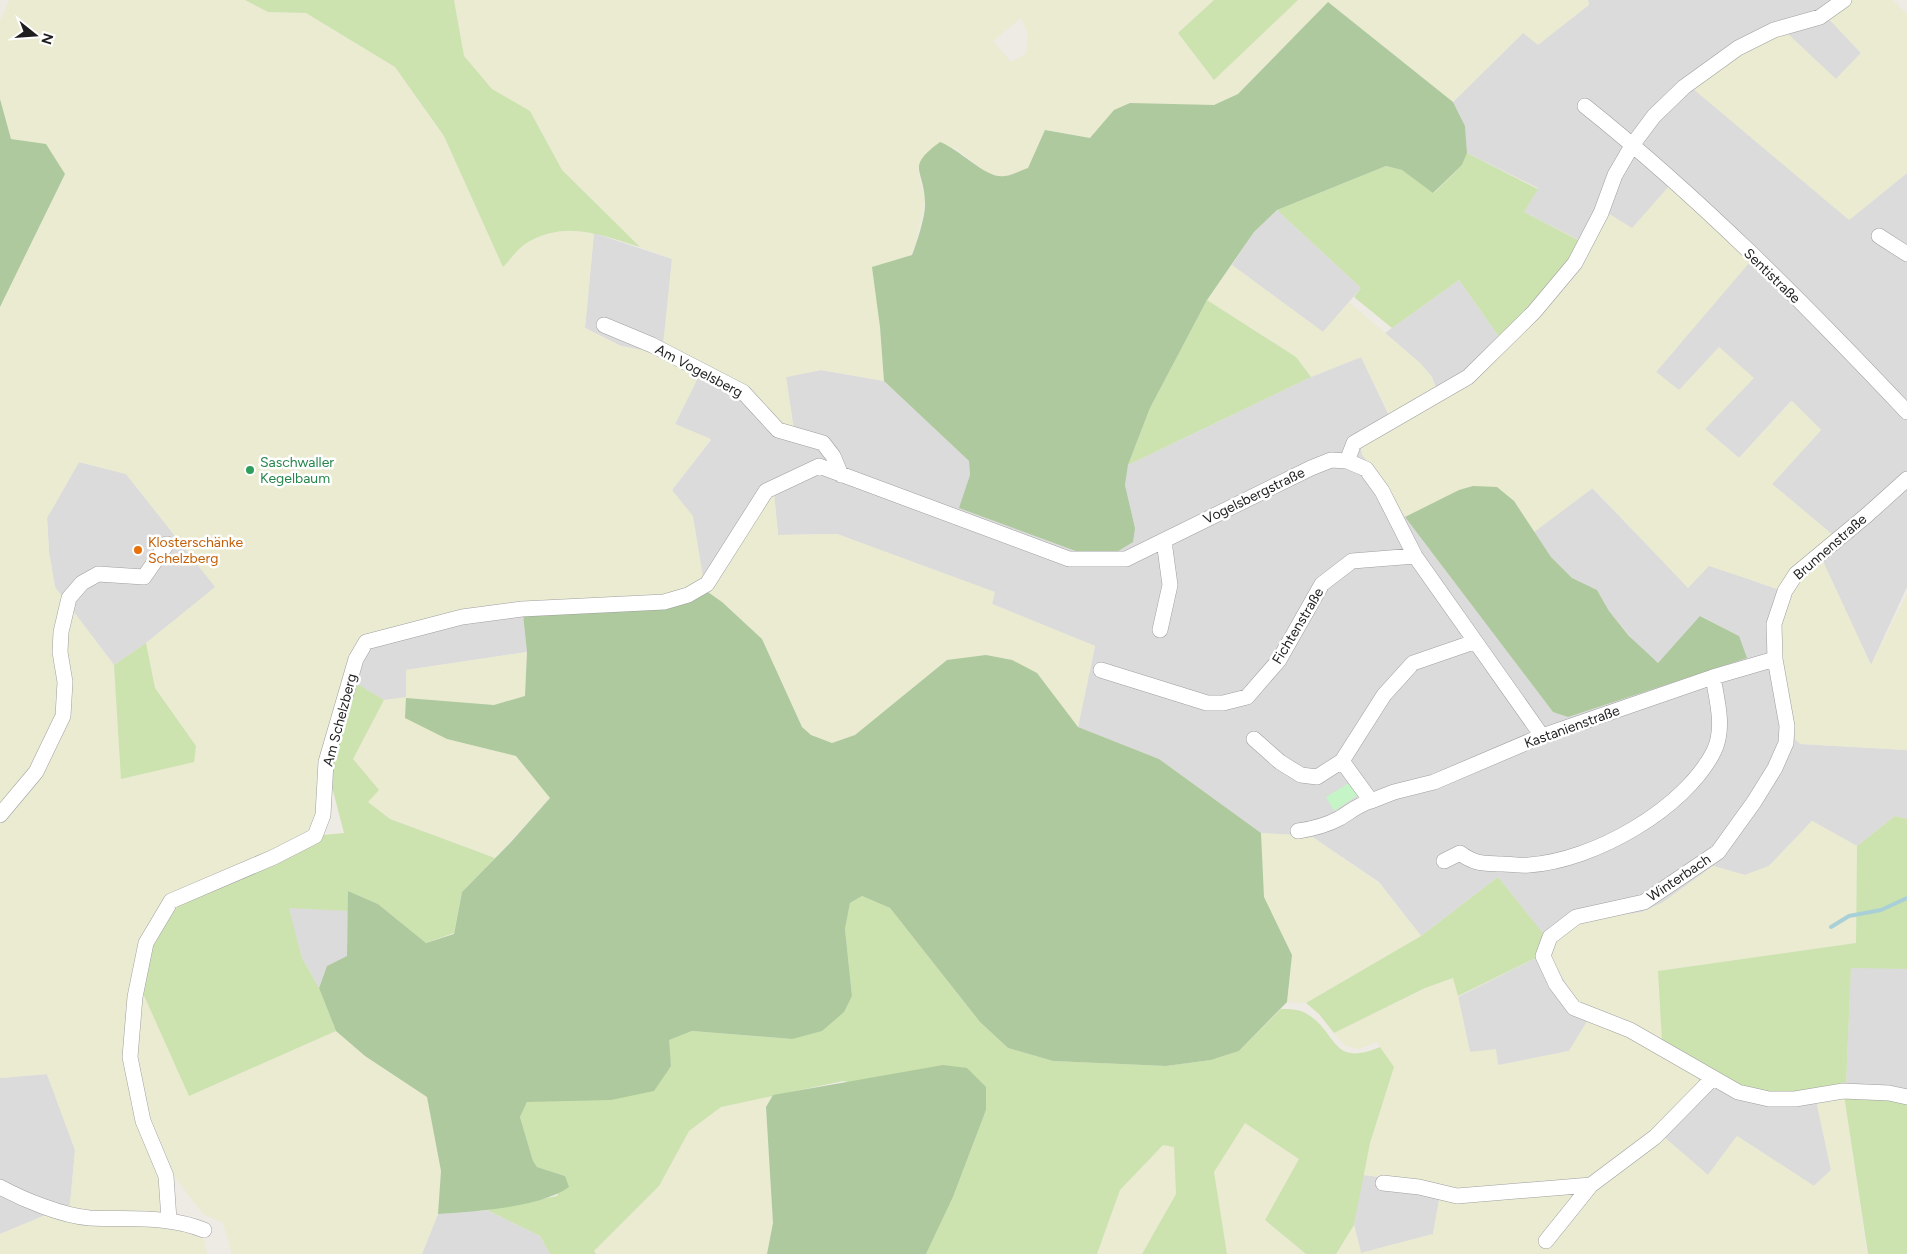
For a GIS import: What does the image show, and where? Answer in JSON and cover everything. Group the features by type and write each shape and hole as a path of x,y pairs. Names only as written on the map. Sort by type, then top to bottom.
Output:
{"street":[{"path":"1542,736 1415,556 1382,491 1366,469 1347,461 1354,443 1468,377 1534,312 1575,263 1601,213 1615,175 1633,144 1654,116 1684,87 1738,48 1774,30 1820,17 1844,0"},
{"name":"Sentistraße","path":"1584,106 1633,144 1781,283 1907,412"},
{"path":"1879,236 1907,254"},
{"name":"Am Vogelsberg","path":"604,325 652,346 743,392 778,430 823,443 833,456 841,475"},
{"name":"Vogelsbergstraße","path":"841,475 1069,559 1126,559 1311,468 1331,460 1347,461"},
{"name":"Am Schelzberg","path":"169,1220 166,1176 143,1121 130,1057 135,997 146,943 171,901 274,857 315,836 323,815 326,762 356,659 366,642 462,617 522,609 664,602 688,594 707,584 766,491 819,466 841,475"},
{"name":"Brunnenstraße","path":"1775,659 1774,624 1785,591 1796,574 1907,479"},
{"path":"1160,630 1170,585 1164,541"},
{"path":"0,815 36,772 64,716 65,682 60,652 61,632 69,598 82,583 98,574 144,577 167,544"},
{"name":"Fichtenstraße","path":"1102,670 1207,703 1222,703 1247,697 1279,660 1322,584 1352,561 1415,556"},
{"path":"1254,739 1280,762 1301,775 1318,777 1342,761 1384,694 1412,663 1474,642"},
{"name":"Kastanienstraße","path":"1298,831 1313,829 1338,819 1362,803 1394,792 1434,782 1542,736 1713,677 1775,659"},
{"name":"Winterbach","path":"1775,659 1788,726 1786,743 1775,768 1754,802 1718,852 1644,902 1576,918 1550,937 1544,956 1556,984 1574,1008 1630,1030 1712,1079 1738,1092 1769,1099 1795,1099 1843,1091 1889,1093 1907,1096"},
{"path":"1444,861 1460,853 1472,862 1530,865 1566,857 1619,838 1657,812 1697,779 1715,750 1721,721 1713,677"},
{"path":"1342,761 1371,801"},
{"path":"1546,1241 1591,1185 1655,1137 1712,1079"},
{"path":"1383,1183 1419,1187 1457,1196 1591,1185"},
{"path":"0,1187 47,1206 88,1218 169,1220 204,1230"}],"shaded area":[{"path":"1588,0 1847,0 1828,18 1861,53 1836,79 1849,220 1907,173 1907,587 1871,665 1817,549 1834,536 1772,484 1821,430 1791,401 1739,458 1705,429 1753,377 1678,390 1656,372 1749,262 1632,228 1589,245 1524,212 1538,188 1467,153 1465,126 1453,102 1523,33 1589,5"},
{"path":"1277,210 1361,288 1323,332 1232,265 1254,232"},
{"path":"594,233 672,259 663,354 621,346 585,328"},
{"path":"1459,280 1502,341 1440,398 1432,377 1420,363 1385,333"},
{"path":"1361,357 1393,424 1377,473 1405,517 1553,712 1739,636 1701,616 1658,663 1639,647 1609,611 1597,590 1572,578 1551,557 1534,532 1592,488 1688,587 1709,565 1788,593 1795,739 1801,744 1907,750 1907,819 1895,816 1857,846 1812,821 1769,866 1745,875 1713,866 1662,903 1642,912 1576,922 1552,945 1498,877 1421,936 1379,882 1311,836 1261,833 1159,759 1078,727 1095,646 992,604 994,592 837,534 778,535 774,494 705,590 672,490 711,440 675,424 702,369 794,430 786,377 821,370 884,381 969,461 970,475 960,508 1081,553 1135,528 1125,485 1128,465 1311,377"},
{"path":"79,462 126,474 216,587 146,643 114,665 55,587 49,552 47,518"},
{"path":"522,605 527,652 406,670 406,698 384,700 345,678 354,651"},
{"path":"288,907 348,911 347,956 327,966 319,988 302,958"},
{"path":"1538,957 1552,960 1588,1020 1569,1051 1497,1066 1470,1052 1458,997"},
{"path":"1851,967 1907,969 1907,1091 1846,1086"},
{"path":"47,1074 75,1150 70,1205 0,1234 0,1078"},
{"path":"1698,1075 1816,1100 1831,1170 1814,1186 1737,1136 1708,1175 1657,1131"},
{"path":"1363,1175 1442,1184 1433,1234 1361,1253 1354,1225"},
{"path":"487,1210 540,1236 550,1254 422,1254 438,1214"}],"green space":[{"path":"9,0 245,0 268,12 306,13 395,67 444,136 503,266 527,242 560,229 594,233 585,328 621,346 662,354 672,259 640,247 562,170 530,111 492,89 464,56 454,0 1214,0 1178,33 1214,80 1298,0 1588,0 1589,5 1538,45 1523,33 1453,102 1328,2 1238,94 1214,105 1114,110 1090,138 1045,130 1028,168 1004,177 988,174 954,147 918,169 925,202 915,245 880,327 884,381 821,370 786,377 794,431 778,425 702,370 675,424 711,439 672,490 693,516 705,589 774,493 778,535 837,534 995,592 992,604 1095,646 1078,727 1037,673 947,660 855,735 832,743 811,735 802,727 762,639 722,602 705,590 672,606 522,605 365,637 314,826 304,836 169,900 141,951 129,1073 161,1172 173,1223 195,1229 205,1242 207,1254 0,1254 0,1234 70,1205 75,1150 47,1074 0,1078 0,307 65,174 46,144 11,139 0,99 0,21","holes":["1021,18 1028,34 1026,54 1011,62 993,41","79,462 126,474 215,587 146,643 155,688 196,746 155,771 122,779 114,665 55,587 49,552 47,518"]},
{"path":"245,0 454,0 464,56 492,89 530,111 562,170 640,247 598,234 570,231 557,232 543,235 528,242 503,267 444,136 395,67 306,13 268,12"},
{"path":"1214,0 1298,0 1214,80 1178,33"},
{"path":"1847,0 1892,0 1907,14 1907,173 1849,220 1692,88 1727,61 1786,32 1836,79 1861,53 1828,18"},
{"path":"1328,2 1453,102 1465,126 1467,153 1462,165 1433,193 1402,170 1386,166 1277,210 1254,232 1207,300 1150,408 1128,465 1125,485 1135,528 1133,542 1115,553 1081,553 959,508 970,475 969,461 884,381 880,327 872,267 912,255 921,228 925,207 924,191 919,169 923,158 940,142 990,174 998,176 1011,175 1028,168 1045,130 1090,138 1114,110 1130,103 1214,105 1238,94"},
{"path":"0,99 11,139 46,144 65,174 0,307"},
{"path":"1467,153 1538,189 1524,212 1582,242 1562,272 1502,341 1459,280 1392,328 1354,297 1361,288 1277,210 1386,166 1402,170 1434,193 1462,165"},
{"path":"1670,185 1750,262 1656,372 1679,390 1719,347 1754,378 1705,429 1739,458 1792,401 1821,430 1772,484 1834,536 1792,569 1778,589 1709,566 1688,588 1593,488 1534,532 1514,501 1459,490 1405,517 1377,473 1362,455 1360,444 1486,366 1608,213 1632,228"},
{"path":"1232,265 1323,332 1349,302 1420,363 1432,377 1435,386 1431,394 1391,418 1361,357 1311,377 1296,357 1207,300"},
{"path":"1207,300 1296,357 1311,377 1128,465 1150,408"},
{"path":"1473,486 1497,487 1514,501 1551,557 1572,578 1597,590 1609,611 1629,636 1658,663 1700,616 1739,636 1747,658 1568,717 1553,712 1405,517 1459,490"},
{"path":"1822,559 1871,665 1907,594 1907,750 1800,744 1795,739 1779,637 1788,593 1801,575"},
{"path":"705,590 722,602 762,639 802,727 811,735 832,743 855,735 947,660 986,655 1012,660 1037,673 1078,727 1159,759 1261,833 1264,897 1292,955 1287,1002 1239,1051 1211,1060 1166,1066 1053,1061 1008,1048 980,1022 890,908 862,896 850,903 845,929 852,996 844,1012 822,1031 792,1039 692,1031 669,1040 671,1066 654,1091 611,1100 527,1102 520,1117 533,1161 537,1167 565,1176 569,1187 541,1200 524,1204 488,1210 438,1214 441,1171 427,1097 365,1056 336,1031 319,988 327,966 347,956 348,891 378,904 426,943 454,934 462,892 511,842 550,798 516,756 447,739 405,718 406,698 494,705 525,696 527,652 522,605 672,606"},
{"path":"146,643 155,688 196,746 194,762 121,779 114,665"},
{"path":"527,652 525,696 494,705 406,698 447,739 516,756 550,798 495,858 390,819 368,802 353,759 384,700 406,697 406,670"},
{"path":"357,684 384,700 353,759 379,790 368,802 390,819 495,858 462,892 454,933 426,943 378,904 348,891 348,911 289,908 302,958 319,988 336,1031 189,1096 142,991 153,947 169,916 185,899 323,835 344,833 331,783 334,755"},
{"path":"1349,783 1361,793 1334,811 1326,797"},
{"path":"1895,816 1907,819 1907,969 1851,968 1846,1086 1794,1095 1739,1089 1662,1042 1658,971 1856,943 1857,846"},
{"path":"1812,821 1857,846 1856,943 1659,971 1662,1042 1577,1002 1552,960 1552,945 1576,922 1642,912 1662,903 1713,866 1745,875 1769,866"},
{"path":"1261,833 1311,836 1379,883 1421,936 1306,1003 1287,1002 1292,955 1264,897"},
{"path":"1498,877 1546,937 1538,957 1458,996 1453,978 1425,988 1334,1033 1319,1014 1306,1003 1421,936"},
{"path":"862,896 890,908 980,1022 1008,1048 1053,1061 1166,1066 1211,1060 1239,1051 1281,1009 1298,1010 1307,1014 1317,1021 1343,1051 1352,1053 1364,1052 1380,1047 1394,1067 1370,1143 1354,1225 1336,1254 1306,1254 1265,1220 1299,1159 1245,1123 1214,1172 1227,1254 1142,1254 1176,1194 1174,1147 1163,1145 1120,1190 1097,1254 926,1254 953,1197 986,1110 843,1081 721,1107 689,1131 659,1186 594,1251 596,1254 550,1254 540,1236 487,1210 557,1196 565,1176 537,1167 533,1161 520,1117 527,1102 539,1101 671,1066 668,1040 692,1031 792,1039 852,996 845,929 850,903"},
{"path":"1454,978 1470,1052 1496,1049 1498,1065 1569,1051 1588,1020 1607,1025 1698,1075 1699,1083 1657,1131 1708,1175 1737,1136 1814,1186 1831,1170 1816,1100 1844,1095 1867,1254 1336,1254 1354,1225 1361,1253 1433,1234 1442,1184 1363,1175 1370,1143 1394,1067 1377,1042 1358,1049 1344,1045 1334,1033 1425,988"},
{"path":"142,991 190,1095 336,1031 365,1056 427,1097 441,1171 438,1214 422,1254 232,1254 223,1223 203,1214 174,1176 147,1115 139,1075 137,1031"},
{"path":"943,1065 967,1068 986,1087 986,1110 953,1197 926,1254 767,1254 773,1223 766,1107 773,1095"},
{"path":"773,1095 766,1107 773,1223 767,1254 596,1254 594,1251 659,1186 689,1131 721,1107"},
{"path":"1844,1095 1907,1101 1907,1254 1868,1254"},
{"path":"1245,1123 1299,1159 1265,1220 1306,1254 1227,1254 1214,1172"},
{"path":"1163,1145 1174,1146 1176,1194 1142,1254 1097,1254 1120,1190"}],"waterway":[{"name":"Winterbach","path":"1831,927 1849,916 1881,910 1907,898"}],"place":[{"name":"Saschwaller Kegelbaum","path":"250,470"},
{"name":"Klosterschänke Schelzberg","path":"138,550"}]}
